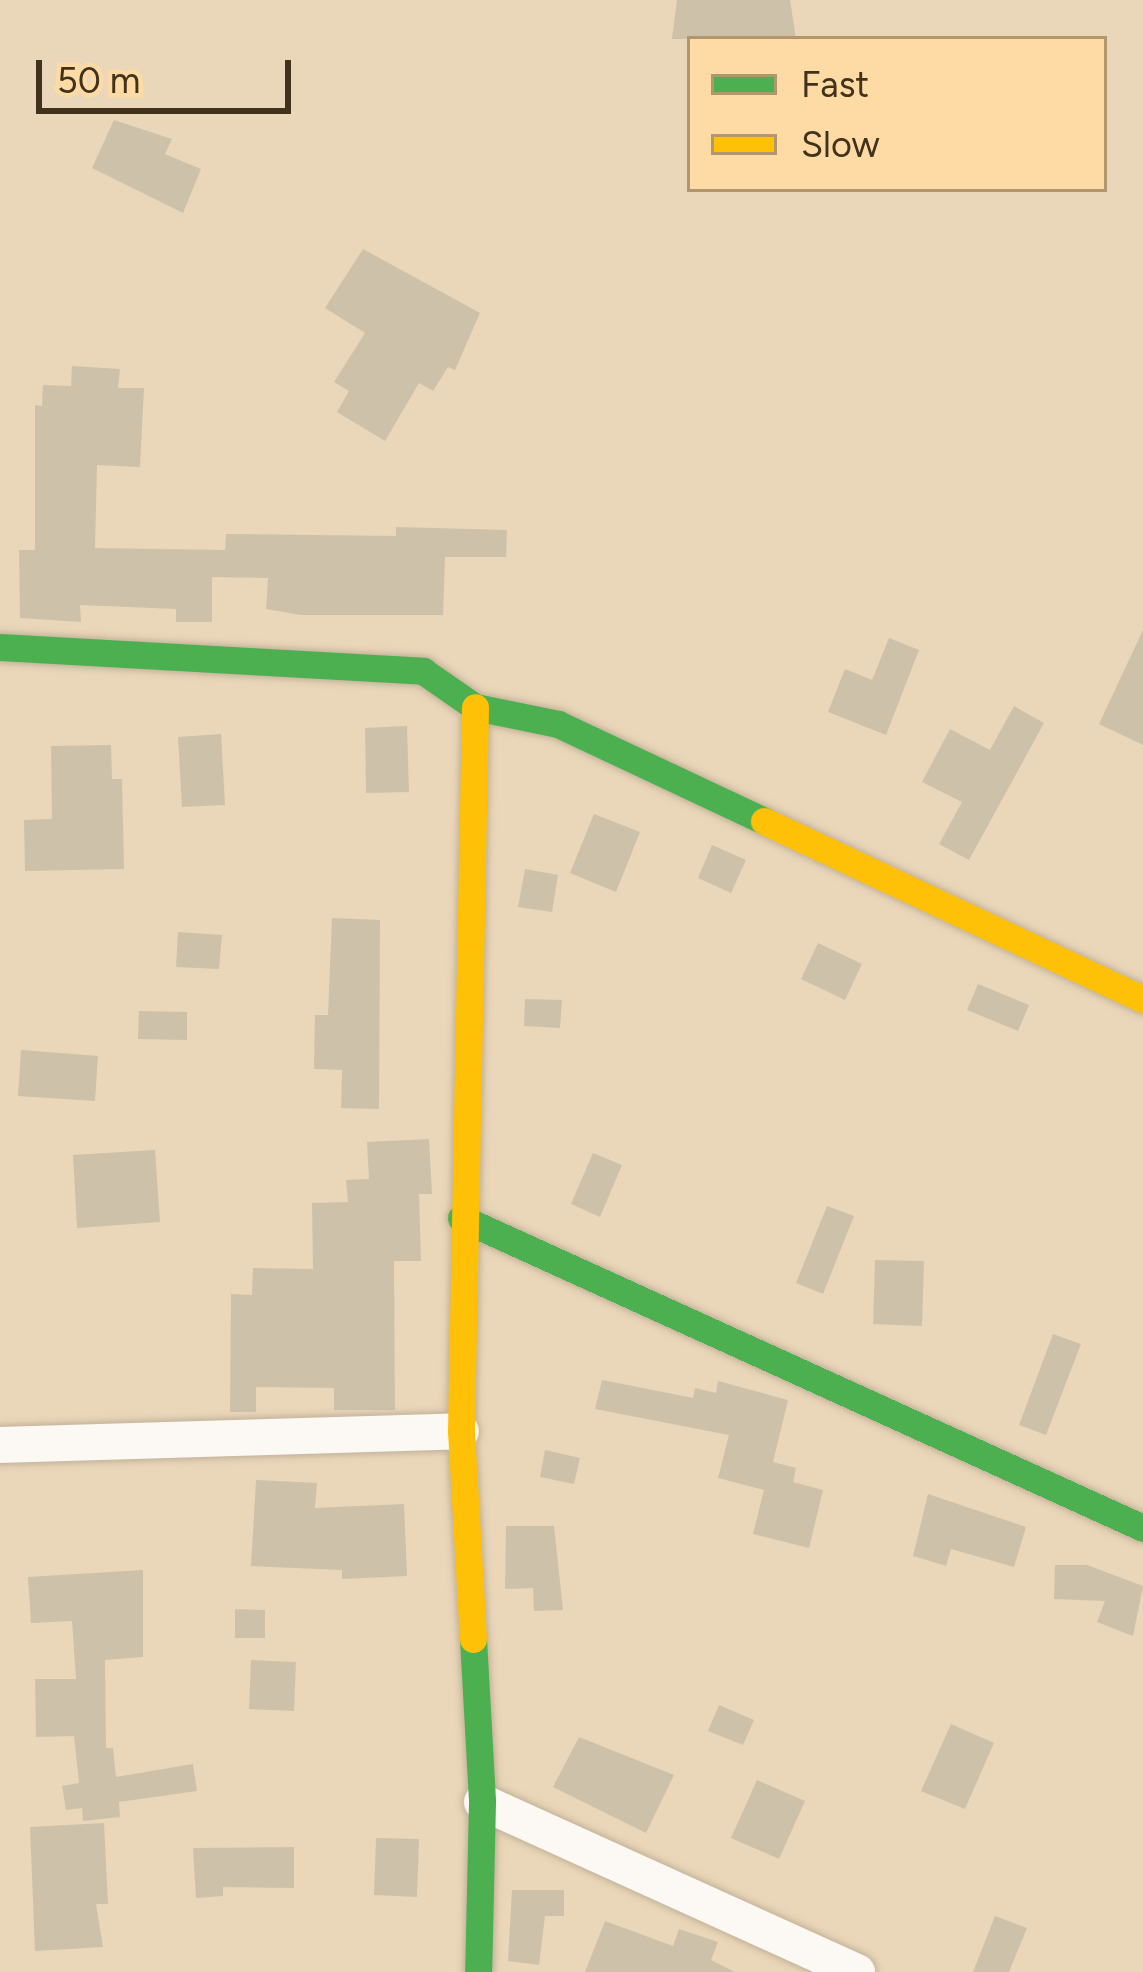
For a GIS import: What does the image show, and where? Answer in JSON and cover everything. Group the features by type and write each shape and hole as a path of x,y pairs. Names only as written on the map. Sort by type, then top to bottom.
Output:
{"street":[{"path":"0,647 423,671 476,707 558,724 1143,999"},
{"path":"476,707 461,1218 461,1431 482,1802 478,1972"},
{"path":"461,1218 1143,1528"},
{"path":"0,1445 461,1431"},
{"path":"482,1802 857,1972"}],"building":[{"path":"677,0 790,0 796,36 672,39"},
{"path":"114,120 172,139 165,154 201,169 183,213 92,168"},
{"path":"363,249 480,313 455,370 448,367 433,391 419,383 385,441 337,412 349,391 334,382 365,333 325,308"},
{"path":"72,366 120,369 118,388 144,388 140,467 97,465 95,548 225,550 226,534 396,536 396,527 507,530 506,557 445,557 443,615 301,615 266,609 268,578 212,577 212,622 176,622 176,609 80,605 81,622 20,618 19,550 35,550 35,405 42,406 43,385 71,386"},
{"path":"1143,630 1143,745 1099,724"},
{"path":"889,638 919,650 886,735 828,712 845,669 872,680"},
{"path":"1014,706 1044,723 969,860 939,844 962,802 922,782 950,729 990,750"},
{"path":"407,726 409,792 366,793 365,728"},
{"path":"221,734 225,805 182,807 178,737"},
{"path":"111,745 112,779 122,779 124,869 25,871 24,820 52,819 51,746"},
{"path":"594,814 640,832 616,892 570,873"},
{"path":"712,845 746,860 731,893 698,878"},
{"path":"525,869 558,875 552,912 518,907"},
{"path":"332,918 380,920 379,1109 341,1108 342,1070 314,1069 315,1015 328,1015"},
{"path":"178,932 222,935 219,969 176,967"},
{"path":"818,943 862,964 845,1000 801,979"},
{"path":"978,984 1029,1005 1018,1031 967,1010"},
{"path":"525,999 562,1000 560,1028 524,1026"},
{"path":"139,1011 187,1012 187,1040 138,1039"},
{"path":"21,1050 98,1056 95,1101 18,1096"},
{"path":"429,1139 432,1194 419,1194 421,1261 394,1261 395,1410 334,1410 334,1388 256,1387 256,1412 230,1412 231,1294 252,1295 253,1268 313,1269 312,1203 348,1202 346,1180 369,1179 367,1142"},
{"path":"155,1150 160,1222 77,1228 73,1155"},
{"path":"593,1153 622,1165 600,1217 571,1204"},
{"path":"827,1206 854,1216 823,1294 796,1283"},
{"path":"875,1260 924,1261 922,1326 873,1324"},
{"path":"1053,1334 1081,1344 1046,1435 1019,1425"},
{"path":"602,1380 693,1398 695,1388 716,1393 718,1381 788,1400 773,1462 796,1468 793,1482 823,1490 809,1548 753,1534 764,1490 718,1478 729,1435 595,1409"},
{"path":"545,1450 580,1458 574,1484 540,1477"},
{"path":"256,1480 317,1483 315,1508 404,1504 407,1576 342,1579 342,1570 251,1566"},
{"path":"928,1494 1026,1527 1014,1567 951,1549 946,1566 913,1556"},
{"path":"506,1526 554,1526 563,1610 534,1611 533,1588 505,1589"},
{"path":"1055,1565 1087,1565 1143,1586 1133,1636 1097,1622 1105,1601 1054,1599"},
{"path":"143,1570 143,1657 105,1660 106,1748 113,1748 116,1777 193,1764 197,1791 119,1802 120,1817 83,1821 82,1808 66,1810 62,1786 79,1783 74,1736 36,1737 35,1679 76,1679 72,1621 31,1623 28,1577"},
{"path":"235,1609 265,1610 265,1638 235,1638"},
{"path":"251,1660 296,1662 294,1711 249,1709"},
{"path":"719,1705 754,1720 743,1745 708,1731"},
{"path":"951,1724 994,1743 965,1809 921,1791"},
{"path":"579,1737 674,1775 646,1833 553,1787"},
{"path":"757,1780 805,1801 779,1859 731,1838"},
{"path":"104,1823 108,1904 96,1904 103,1947 35,1951 30,1827"},
{"path":"376,1838 419,1839 417,1897 374,1895"},
{"path":"294,1847 294,1888 223,1887 223,1896 196,1898 193,1848"},
{"path":"512,1890 564,1890 564,1916 545,1916 539,1965 508,1961"},
{"path":"995,1916 1027,1928 1009,1972 973,1972"},
{"path":"605,1921 673,1946 679,1929 718,1942 711,1960 735,1972 585,1972"}],"traffic: fast":[{"path":"0,647 423,671 475,707 558,724 764,821"},
{"path":"461,1218 1143,1528"},
{"path":"473,1639 482,1802 478,1972"}],"traffic: slow":[{"path":"473,1639 461,1431 475,707"},
{"path":"764,821 1143,999"}]}
